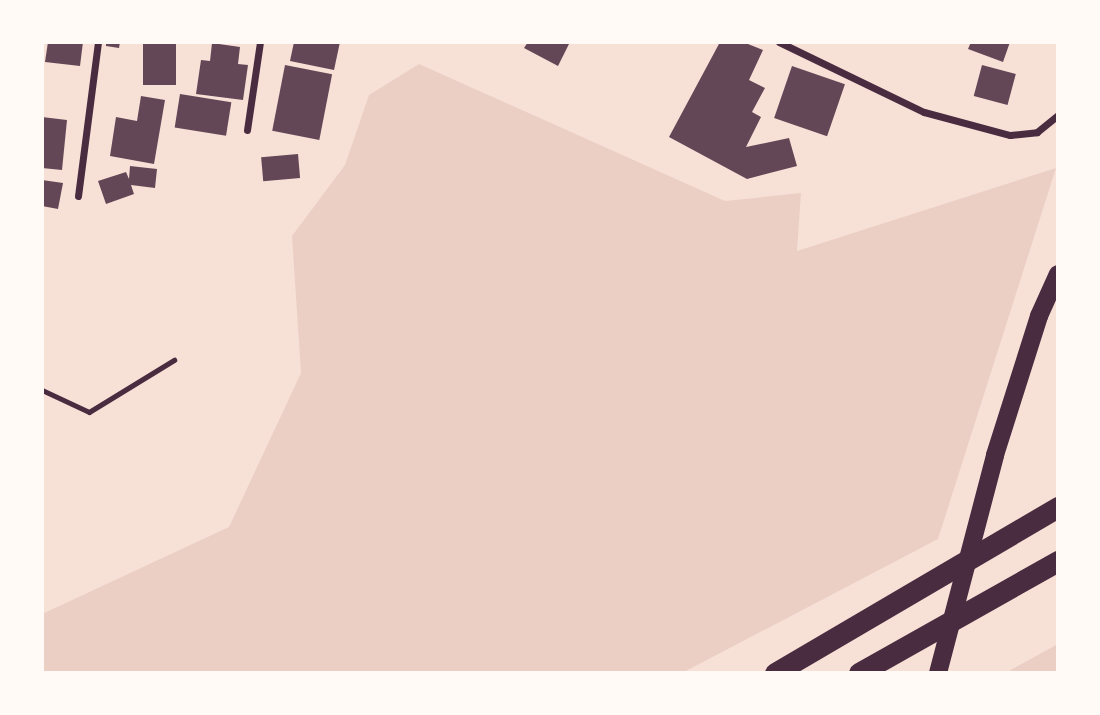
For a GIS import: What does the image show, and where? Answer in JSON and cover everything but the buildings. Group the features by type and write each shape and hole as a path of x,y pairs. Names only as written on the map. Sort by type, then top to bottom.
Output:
{"highway":[{"path":"775,673 1058,508"},
{"path":"859,673 1051,565"},
{"path":"762,673 804,654"}],"main road":[{"path":"938,673 995,454 1039,316 1058,274"}],"street":[{"path":"78,196 98,42"},
{"path":"247,130 260,42"},
{"path":"779,42 924,112 998,132 1037,131 1058,115"}],"lane":[{"path":"42,390 89,411 174,360"}],"shaded area":[{"path":"419,64 725,201 801,193 797,251 1056,168 938,539 682,673 42,673 42,614 229,527 301,373 292,236 345,165 369,95"},
{"path":"1058,644 1058,673 1005,673"}]}
